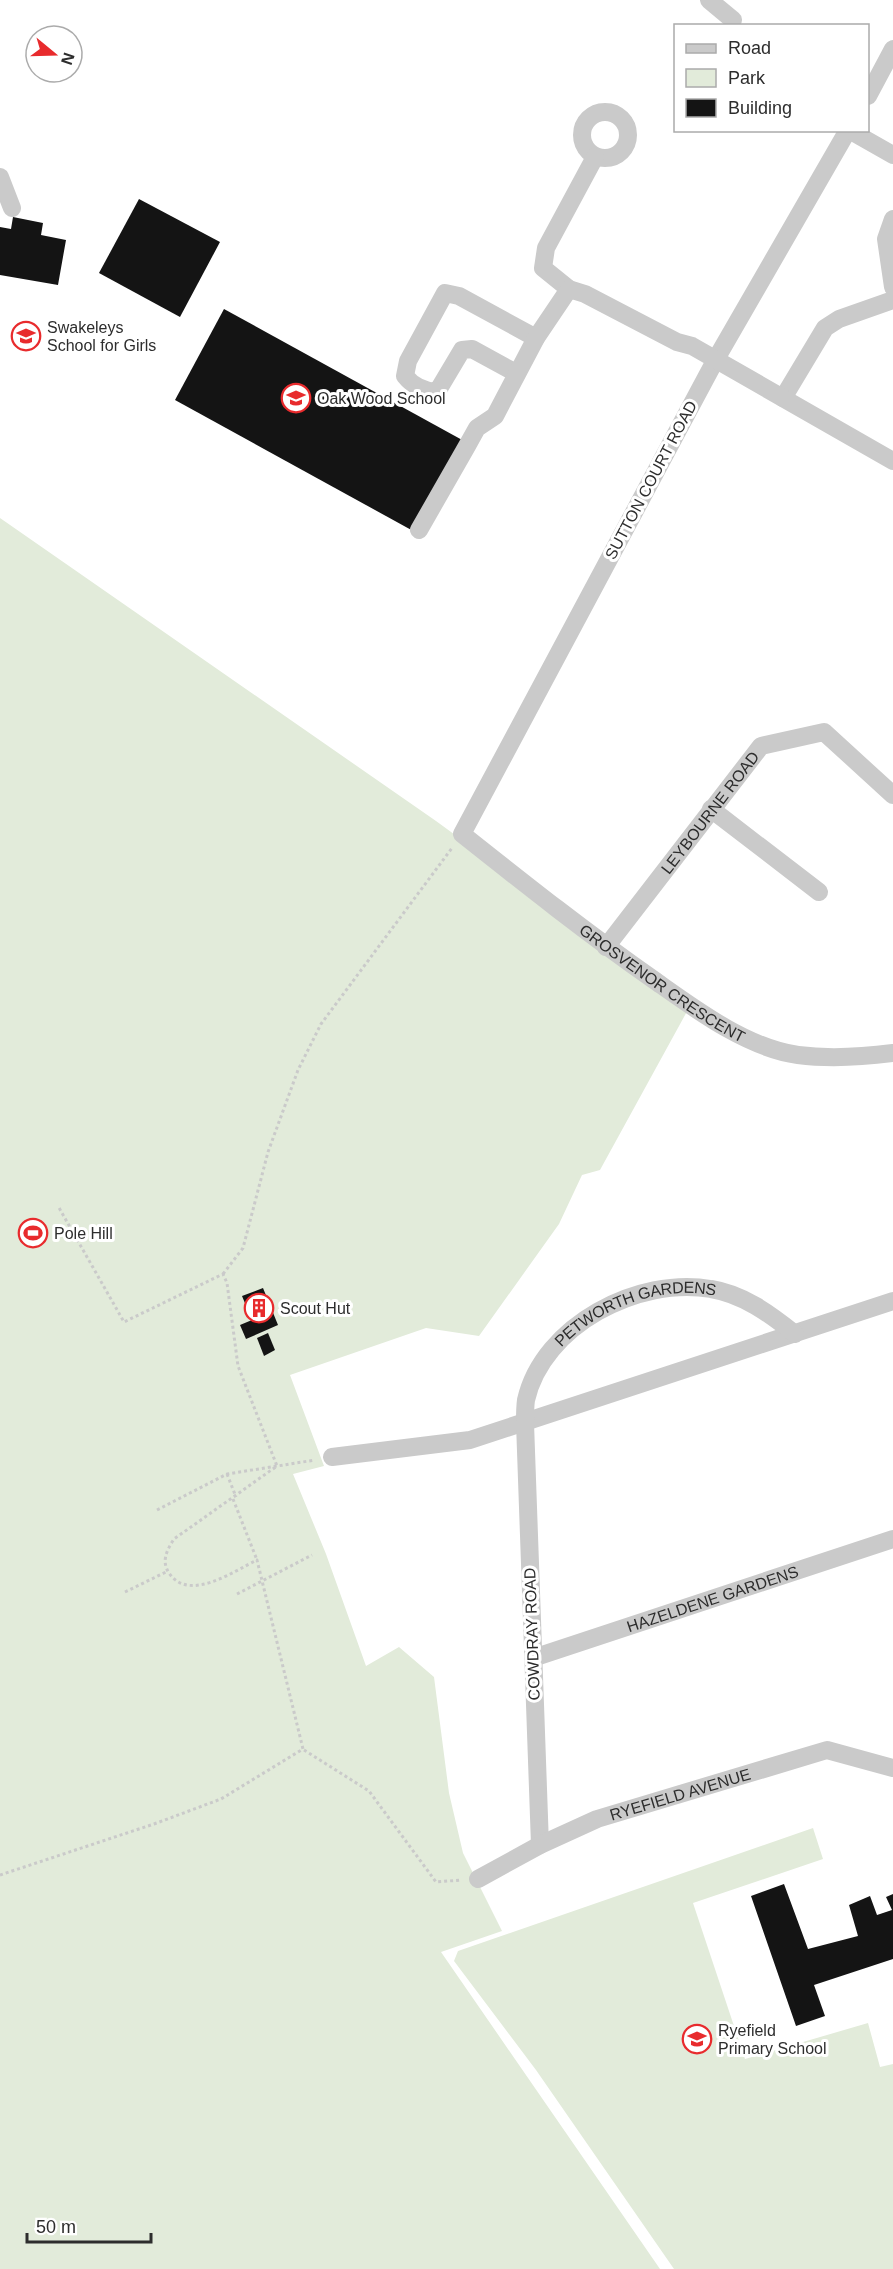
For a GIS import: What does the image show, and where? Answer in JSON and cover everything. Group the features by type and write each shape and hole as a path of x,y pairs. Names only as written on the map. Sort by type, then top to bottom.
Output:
{"street":[{"path":"709,0 733,20"},
{"path":"869,92 893,49"},
{"name":"SUTTON COURT ROAD","path":"462,834 716,359 847,132"},
{"path":"852,132 893,155"},
{"path":"596,157 546,248 543,268 569,289 585,294 716,359 893,460"},
{"path":"0,177 12,208"},
{"path":"893,219 886,239 893,287"},
{"path":"419,530 477,428 495,416 536,338 569,289"},
{"path":"516,373 472,350 462,350 436,392 427,391 410,383 405,376 408,361 445,294 459,296 536,338"},
{"path":"783,398 825,328 839,319 893,300"},
{"name":"LEYBOURNE ROAD","path":"606,947 761,746 824,732 893,795"},
{"path":"711,809 819,892"},
{"name":"GROSVENOR CRESCENT","path":"462,834 606,947 711,1020 767,1046 796,1055 856,1058 893,1053"},
{"name":"PETWORTH GARDENS","path":"525,1423 526,1401 536,1375 553,1349 602,1309 629,1298 686,1287 711,1289 748,1302 795,1334"},
{"path":"332,1457 470,1440 893,1301"},
{"name":"COWDRAY ROAD","path":"525,1423 540,1845"},
{"name":"HAZELDENE GARDENS","path":"533,1658 893,1539"},
{"name":"RYEFIELD AVENUE","path":"478,1879 540,1845 597,1819 827,1750 893,1768"}],"path":[{"path":"58,1206 124,1322 223,1274 243,1248 268,1152 298,1070 321,1024 462,834"},
{"path":"223,1274 227,1284 238,1366 278,1466"},
{"path":"157,1510 227,1474 332,1457"},
{"path":"257,1560 199,1587 179,1583 168,1571 166,1552 174,1539 278,1466"},
{"path":"227,1474 263,1580 303,1749 369,1791 436,1882 478,1879"},
{"path":"237,1594 312,1556"},
{"path":"125,1592 168,1571"},
{"path":"0,1875 154,1824 221,1799 303,1749"}],"green space":[{"path":"0,518 436,821 690,1006 600,1170 582,1175 559,1224 479,1336 426,1328 290,1375 324,1466 293,1474 326,1554 366,1666 399,1647 434,1677 449,1793 463,1853 502,1931 441,1952 660,2269 0,2269"},
{"name":"Ryefield Primary School","path":"813,1828 823,1859 693,1903 745,2059 868,2023 880,2067 893,2064 893,2269 674,2269 536,2070 454,1961 458,1951"}],"building":[{"path":"139,199 220,242 180,317 99,273"},
{"path":"13,217 43,223 41,235 66,240 58,285 0,275 0,227 11,229"},
{"path":"224,309 464,441 415,532 175,400"},
{"name":"Scout Hut","path":"263,1288 278,1325 246,1339 240,1325 252,1320 242,1296"},
{"path":"268,1333 275,1350 264,1356 257,1338"},
{"path":"784,1884 808,1949 858,1936 849,1905 870,1896 877,1915 892,1910 886,1897 893,1894 893,1959 814,1985 825,2016 796,2026 751,1896"}],"place":[{"name":"Swakeleys School for Girls","path":"26,336"},
{"name":"Oak Wood School","path":"296,398"},
{"name":"Pole Hill","path":"33,1233"},
{"name":"Scout Hut","path":"259,1308"},
{"name":"Ryefield Primary School","path":"697,2039"}]}
